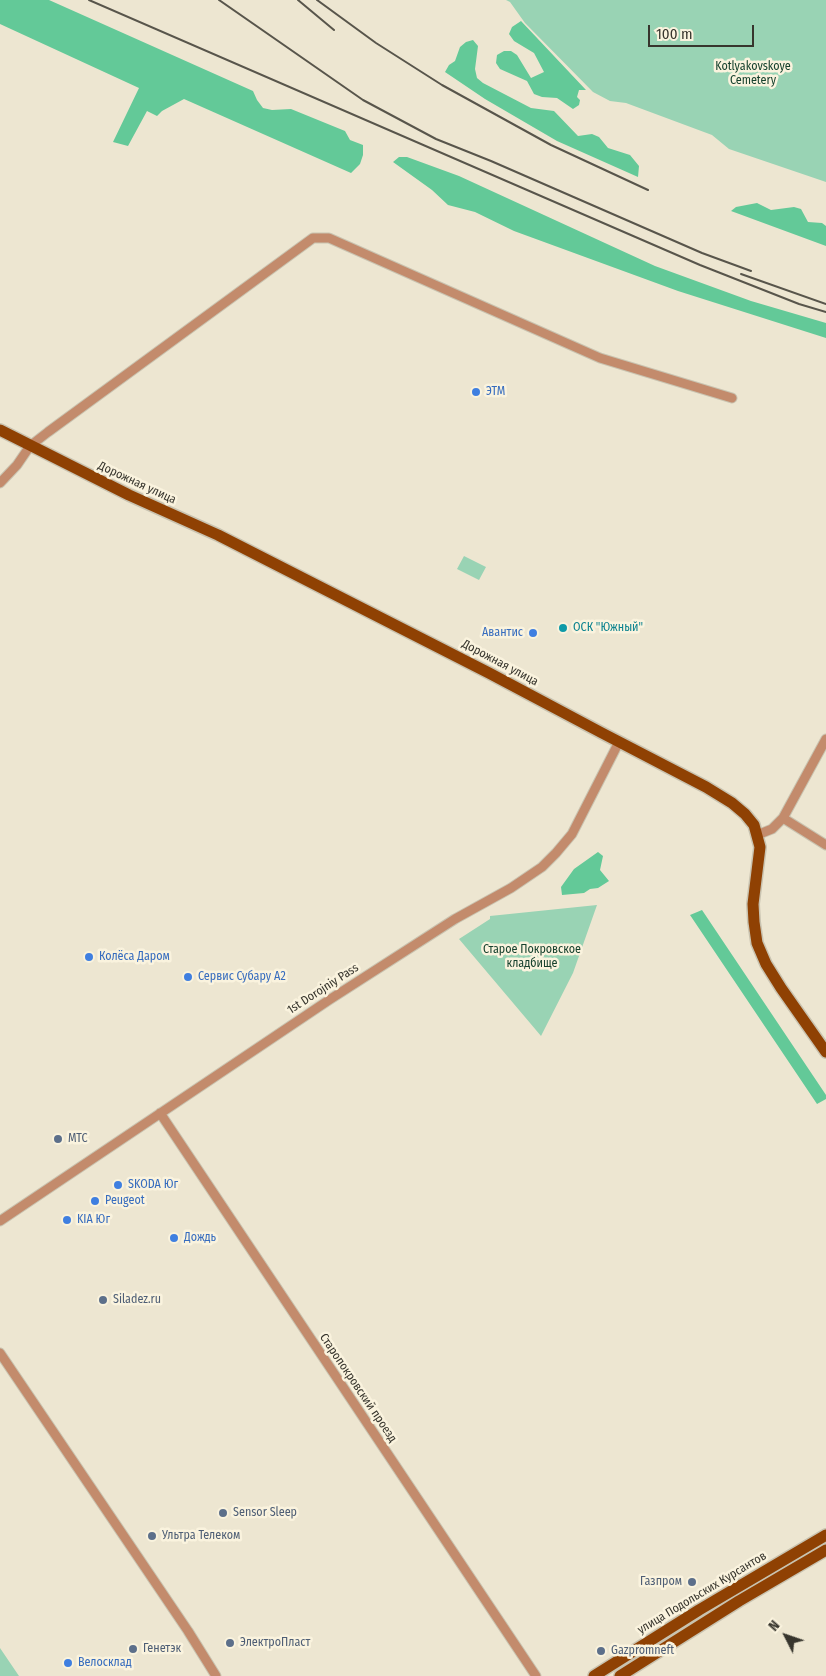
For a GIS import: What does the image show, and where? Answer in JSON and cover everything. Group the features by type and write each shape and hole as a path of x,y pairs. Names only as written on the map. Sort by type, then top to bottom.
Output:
{"main road":[{"name":"Дорожная улица","path":"0,430 129,495 218,535 489,672 706,787 732,803 754,825 758,835 760,859 753,904 757,943 766,964 781,988 826,1052"},
{"name":"улица Подольских Курсантов","path":"594,1676 699,1610 826,1535"},
{"path":"620,1676 739,1601 826,1550"}],"street":[{"path":"0,483 17,465 30,446 313,238 329,238 600,358 732,398"},
{"path":"758,835 772,829 783,818 826,739"},
{"name":"1st Dorojniy Pass","path":"0,1221 329,1000 447,924 511,888 542,867 572,834 619,742"},
{"path":"783,818 826,845"},
{"name":"Старопокровский проезд","path":"160,1113 536,1676"},
{"path":"0,1353 188,1631 216,1676"}],"green space":[{"path":"0,0 49,0 253,91 263,108 272,110 291,109 345,131 350,140 363,145 363,155 360,164 351,173 184,99 162,111 157,116 147,111 128,146 113,142 139,88 0,24"},
{"name":"Kotlyakovskoye Cemetery","path":"506,0 826,0 826,182 729,149 712,135 626,103 610,101 593,92 525,23 510,2"},
{"path":"521,21 586,90 579,90 577,97 580,100 579,105 573,109 557,98 542,97 534,94 527,81 500,69 496,63 497,55 504,51 511,51 517,55 531,78 544,72 534,53 514,41 509,34 512,27"},
{"path":"473,40 478,46 475,69 477,78 483,83 531,108 554,111 578,136 592,134 599,137 608,148 630,155 639,166 638,177 557,141 485,99 445,72 449,65 455,61 460,47 466,42"},
{"path":"399,157 407,157 459,176 655,266 751,301 826,323 826,338 678,291 514,231 475,212 448,205 432,190 393,162"},
{"path":"757,203 771,210 794,207 801,209 808,222 822,223 826,226 826,246 731,211 736,207"},
{"path":"464,556 486,567 479,580 457,569"},
{"path":"598,852 603,856 600,870 609,881 598,888 590,889 584,893 562,895 561,887 574,869"},
{"name":"Старое Покровское кладбище","path":"597,905 573,973 541,1036 459,939 490,919 490,916"},
{"path":"702,910 826,1095 826,1099 817,1104 690,915"},
{"path":"0,1648 19,1676 0,1676"}],"railway":[{"path":"89,0 700,265 799,304 826,312"},
{"path":"219,0 363,100 436,139 702,253 751,271"},
{"path":"298,0 334,30"},
{"path":"317,0 376,43 442,85 551,145 648,190"},
{"path":"741,274 826,304"}],"place":[{"name":"ЭТМ","path":"476,392"},
{"name":"ОСК \"Южный\"","path":"563,628"},
{"name":"Авантис","path":"533,633"},
{"name":"Колёса Даром","path":"89,957"},
{"name":"Сервис Субару А2","path":"188,977"},
{"name":"МТС","path":"58,1139"},
{"name":"SKODA Юг","path":"118,1185"},
{"name":"Peugeot","path":"95,1201"},
{"name":"KIA Юг","path":"67,1220"},
{"name":"Дождь","path":"174,1238"},
{"name":"Siladez.ru","path":"103,1300"},
{"name":"Sensor Sleep","path":"223,1513"},
{"name":"Ультра Телеком","path":"152,1536"},
{"name":"Газпром","path":"692,1582"},
{"name":"ЭлектроПласт","path":"230,1643"},
{"name":"Генетэк","path":"133,1649"},
{"name":"Gazpromneft","path":"601,1651"},
{"name":"Велосклад","path":"68,1663"}]}
